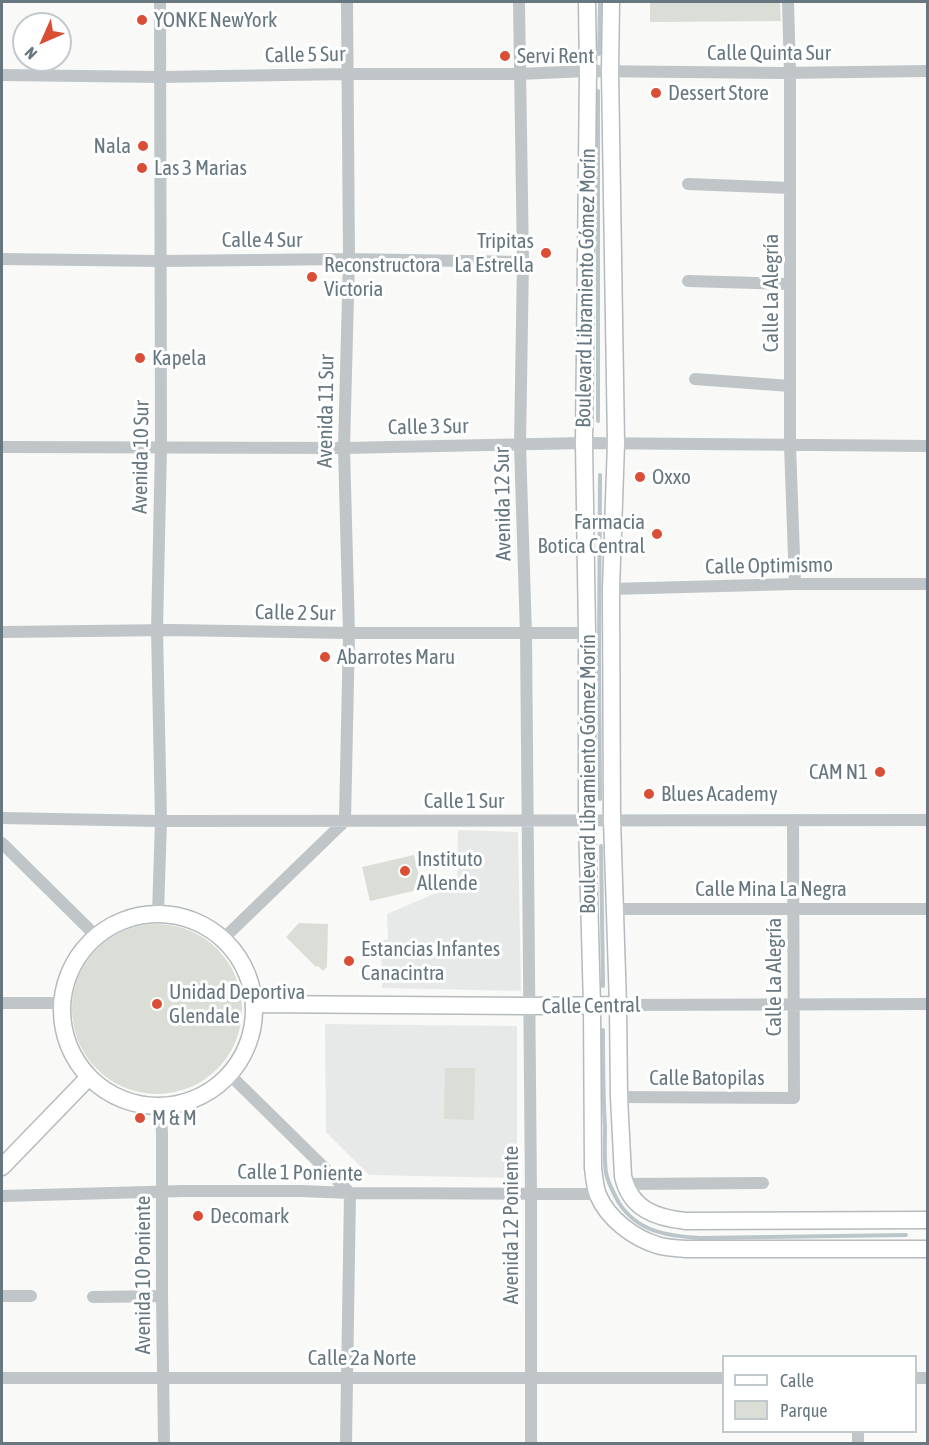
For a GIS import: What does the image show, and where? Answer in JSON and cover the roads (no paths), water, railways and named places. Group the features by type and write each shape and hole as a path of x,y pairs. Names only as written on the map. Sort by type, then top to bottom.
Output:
{"main road":[{"name":"Boulevard Libramiento Gómez Morín","path":"587,2 584,443 587,820 593,1168 597,1194 605,1208 621,1225 638,1238 659,1246 685,1249 927,1249"},
{"name":"Boulevard Libramiento Gómez Morín","path":"611,2 616,443 611,589 612,820 619,1097 624,1184"},
{"path":"158,913 182,916 203,925 223,939 238,958 249,980 254,1004 249,1042 229,1074 209,1091 186,1102 160,1106 134,1103 110,1093 89,1077 71,1050 65,1035 62,1003 67,978 74,962 96,936 114,923 136,916 158,913"},
{"name":"Calle Central","path":"254,1004 618,1005"},
{"path":"2,1167 89,1077"},
{"path":"624,1184 638,1204 665,1219 686,1221 927,1220"}],"street":[{"name":"Avenida 10 Sur","path":"158,913 161,821 158,630 161,447 160,2"},
{"name":"Avenida 11 Sur","path":"345,821 349,633 344,448 349,259 348,2"},
{"name":"Avenida 12 Sur","path":"519,2 523,262 520,445 526,634 528,1006"},
{"name":"Calle La Alegría","path":"789,2 790,445 795,584"},
{"name":"Calle Quinta Sur","path":"610,72 927,71"},
{"name":"Calle 5 Sur","path":"2,75 160,77 610,72"},
{"path":"688,184 790,188"},
{"name":"Calle 4 Sur","path":"2,259 161,261 349,259 523,262"},
{"path":"688,281 790,284"},
{"path":"695,380 790,386"},
{"name":"Calle 3 Sur","path":"2,447 344,448 584,443 927,446"},
{"name":"Calle Optimismo","path":"611,589 795,584 927,584"},
{"name":"Calle 2 Sur","path":"2,632 158,630 587,633"},
{"name":"Calle 1 Sur","path":"2,818 161,821 927,820"},
{"name":"Calle La Alegría","path":"793,820 794,1098"},
{"path":"223,939 345,821"},
{"path":"2,843 96,936"},
{"name":"Calle Mina La Negra","path":"615,909 927,909"},
{"path":"2,1004 62,1003"},
{"name":"Calle Central","path":"618,1005 927,1004"},
{"name":"Avenida 12 Poniente","path":"528,1006 531,1443"},
{"path":"229,1074 350,1193 346,1443"},
{"name":"Calle Batopilas","path":"619,1097 794,1098"},
{"name":"Avenida 10 Poniente","path":"160,1106 164,1443"},
{"path":"624,1184 763,1183"},
{"name":"Calle 1 Poniente","path":"2,1196 162,1191 597,1194"},
{"path":"2,1296 31,1296"},
{"path":"93,1297 162,1296"},
{"name":"Calle 2a Norte","path":"2,1378 722,1378"}],"waterway":[{"path":"599,54 600,2"},
{"path":"598,91 598,421"},
{"path":"600,475 600,799"},
{"path":"601,846 603,986"},
{"path":"603,1030 606,1173 619,1203 635,1220 654,1231 700,1238 906,1235"}],"place":[{"name":"YONKE NewYork","path":"142,20"},
{"name":"Servi Rent","path":"505,56"},
{"name":"Dessert Store","path":"656,93"},
{"name":"Nala","path":"143,146"},
{"name":"Las 3 Marias","path":"142,168"},
{"name":"Tripitas La Estrella","path":"546,253"},
{"name":"Reconstructora Victoria","path":"312,277"},
{"name":"Kapela","path":"140,358"},
{"name":"Oxxo","path":"640,477"},
{"name":"Farmacia Botica Central","path":"657,534"},
{"name":"Abarrotes Maru","path":"325,657"},
{"name":"CAM N1","path":"880,772"},
{"name":"Blues Academy","path":"649,794"},
{"name":"Instituto Allende","path":"405,871"},
{"name":"Estancias Infantes Canacintra","path":"349,961"},
{"name":"Unidad Deportiva Glendale","path":"157,1004"},
{"name":"M & M","path":"140,1118"},
{"name":"Decomark","path":"198,1216"}]}
